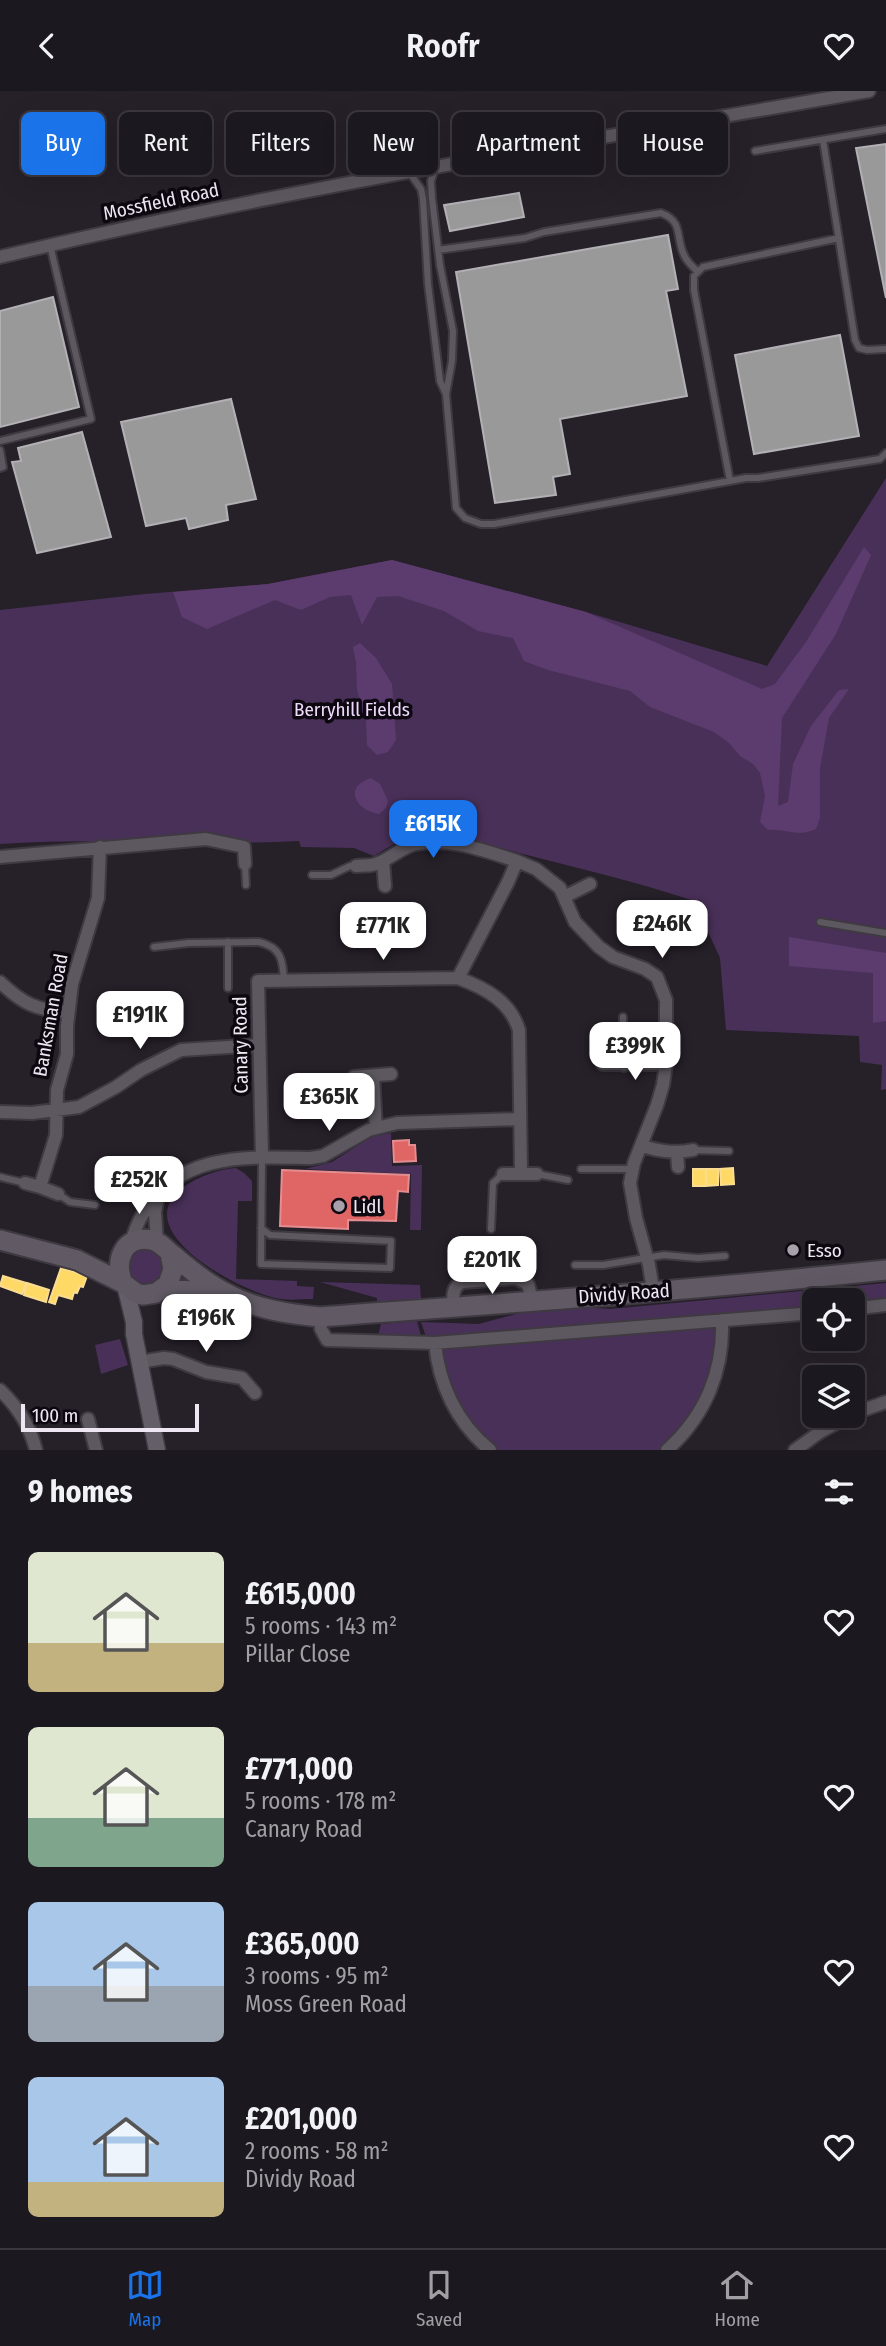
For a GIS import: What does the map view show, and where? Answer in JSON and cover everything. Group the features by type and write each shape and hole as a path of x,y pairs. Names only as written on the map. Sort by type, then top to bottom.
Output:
{"main road":[{"name":"Dividy Road","path":"77,1260 126,1248 143,1240 163,1248 225,1293 283,1313 320,1317 653,1290 727,1287 886,1270"},
{"name":"Dividy Road","path":"0,1242 77,1260 136,1293 225,1293"},
{"path":"124,1284 118,1269 126,1248"},
{"path":"156,1292 172,1277 173,1261 163,1248"}],"street":[{"name":"Mossfield Road","path":"728,114 841,93 869,91"},
{"name":"Mossfield Road","path":"438,167 618,135"},
{"name":"Mossfield Road","path":"0,257 127,226 394,175"},
{"path":"0,857 205,838 250,848 245,864"},
{"path":"356,866 373,865 400,849 415,844 436,843 463,845 517,861 536,869 560,888 575,922 600,947 613,957 645,969 657,977 666,1000 666,1064 657,1105 632,1169 630,1183 653,1290"},
{"name":"Banksman Road","path":"40,1187 56,1135 55,1108 67,1054 72,984 98,898 100,847"},
{"path":"383,861 385,886"},
{"path":"458,978 517,861"},
{"path":"564,897 590,884"},
{"name":"Canary Road","path":"262,1158 258,981 458,978 483,988 504,1003 514,1015 519,1030 521,1174"},
{"path":"0,982 30,1006 68,1012"},
{"path":"623,1042 624,1065"},
{"path":"0,1112 32,1113 79,1107 116,1087 141,1069 181,1050 259,1045"},
{"path":"603,1064 666,1064"},
{"path":"354,1077 391,1074"},
{"path":"373,1076 376,1128"},
{"path":"126,1248 142,1214 159,1193 176,1178 204,1165 235,1158 323,1156 376,1128 397,1123 520,1119"},
{"path":"642,1146 662,1152 693,1150"},
{"path":"677,1153 678,1167"},
{"path":"503,1174 537,1174"},
{"path":"26,1184 58,1194"},
{"path":"159,1193 155,1212 163,1248"},
{"path":"124,1284 134,1322 139,1362 158,1450"},
{"path":"134,1322 156,1292"},
{"path":"865,1307 886,1305"},
{"name":"Dividy Road","path":"320,1317 321,1329 327,1340 435,1343 802,1314"},
{"path":"667,1450 691,1426 710,1391 721,1355 722,1320"},
{"path":"435,1343 440,1376 453,1407 490,1450"},
{"path":"139,1362 173,1359 206,1373 242,1378 255,1394"},
{"path":"0,1390 22,1415 36,1450"},
{"path":"865,1410 886,1402"},
{"path":"88,1419 96,1450"},
{"path":"795,1450 827,1428"}],"lane":[{"path":"755,151 886,129"},
{"path":"823,140 855,341 859,348 886,349"},
{"path":"416,175 423,199 429,295 440,381 446,394"},
{"path":"433,175 432,198 438,250 453,331 452,361 446,394 456,508 465,518 481,524 507,522 730,481 880,459 886,453"},
{"path":"438,250 525,238 661,213 676,222 685,258 698,272"},
{"path":"730,481 694,290 694,277 704,267 839,238"},
{"path":"0,441 91,419 50,245"},
{"path":"0,450 4,467 0,468"},
{"path":"245,864 246,885"},
{"path":"312,875 331,875 356,866"},
{"path":"820,922 886,933"},
{"path":"155,947 189,943 259,942 276,948 281,955 284,981"},
{"path":"228,943 228,988"},
{"path":"623,1017 623,1042"},
{"path":"693,1150 729,1151"},
{"path":"261,1228 270,1235 391,1241 390,1268 261,1264 261,1228 262,1158"},
{"path":"581,1169 632,1169"},
{"path":"491,1229 493,1184 503,1174"},
{"path":"537,1174 568,1179"},
{"path":"0,1177 26,1184"},
{"path":"58,1194 70,1202 95,1205"},
{"path":"575,1265 603,1265 664,1255 698,1258 725,1256"}],"green space":[{"name":"Berryhill Fields","path":"886,478 886,1089 881,1090 882,1065 860,1062 859,1036 726,1030 720,958 694,901 631,882 445,835 406,839 374,856 354,848 301,847 299,841 75,841 0,844 0,610 268,584 392,560 586,612 767,666"},
{"path":"391,1133 392,1166 422,1165 421,1230 410,1230 411,1174 305,1169 332,1162 371,1137"},
{"path":"236,1168 252,1181 252,1201 238,1201 236,1279 297,1281 297,1286 314,1287 313,1299 289,1300 258,1293 214,1270 176,1238 168,1221 170,1203 185,1186 196,1180"},
{"path":"146,1249 158,1255 164,1267 158,1279 146,1285 134,1279 128,1267 134,1255"},
{"path":"320,1282 420,1285 421,1300 377,1302 377,1298"},
{"path":"886,1283 886,1299 865,1301 865,1288 833,1288"},
{"path":"802,1291 802,1307 426,1337 421,1322 479,1324 527,1311 577,1307 611,1309"},
{"path":"722,1320 711,1391 667,1450 490,1450 453,1407 435,1343"},
{"path":"417,1321 421,1336 378,1336 381,1324"},
{"path":"120,1339 128,1365 101,1374 95,1345"}],"shaded area":[{"path":"864,547 871,555 836,634 782,718 778,806 788,802 793,764 811,726 839,690 849,689 829,718 820,768 820,818 816,829 803,833 768,830 760,822 765,796 760,773 714,732 650,707 630,691 548,670 524,661 513,638 478,631 444,611 398,596 377,597 362,625 351,595 330,597 301,610 275,600 207,629 182,617 173,592 268,584 392,560 586,612 762,689 775,684 806,642"},
{"path":"360,643 376,658 392,684 396,740 388,752 377,755 367,745 366,720 357,690 353,647"},
{"path":"371,778 380,784 388,801 386,808 379,814 364,808 356,798 357,787"},
{"path":"789,937 886,953 886,1021 873,1023 873,973 789,966"}],"building: Homes":[{"path":"733,1168 734,1184 721,1185 720,1169"},
{"path":"693,1169 706,1169 706,1186 693,1186"},
{"path":"706,1169 718,1169 718,1185 706,1186"},
{"path":"61,1268 87,1276 83,1287 80,1286 77,1293 74,1292 72,1299 58,1295 55,1304 49,1302"},
{"path":"3,1276 26,1283 22,1294 0,1286"},
{"path":"27,1283 49,1290 46,1302 24,1295"}],"building: Shops":[{"path":"409,1140 409,1145 415,1145 416,1161 394,1162 393,1141"},
{"name":"Lidl","path":"282,1170 409,1175 408,1192 398,1191 396,1221 348,1220 348,1229 280,1226"}],"building: Industry":[{"path":"886,144 886,298 856,148"},
{"path":"519,193 524,217 450,231 444,205"},
{"path":"668,235 678,289 666,291 687,396 560,419 570,474 553,477 556,495 495,503 456,272"},
{"path":"53,297 79,407 0,427 0,311"},
{"path":"840,335 859,436 754,454 735,355"},
{"path":"231,399 256,499 226,505 228,520 189,529 186,518 146,526 121,422"},
{"path":"82,432 111,537 37,553 12,462 21,461 18,448"}],"place":[{"name":"Lidl","path":"339,1206"},
{"name":"Esso","path":"793,1250"}]}
